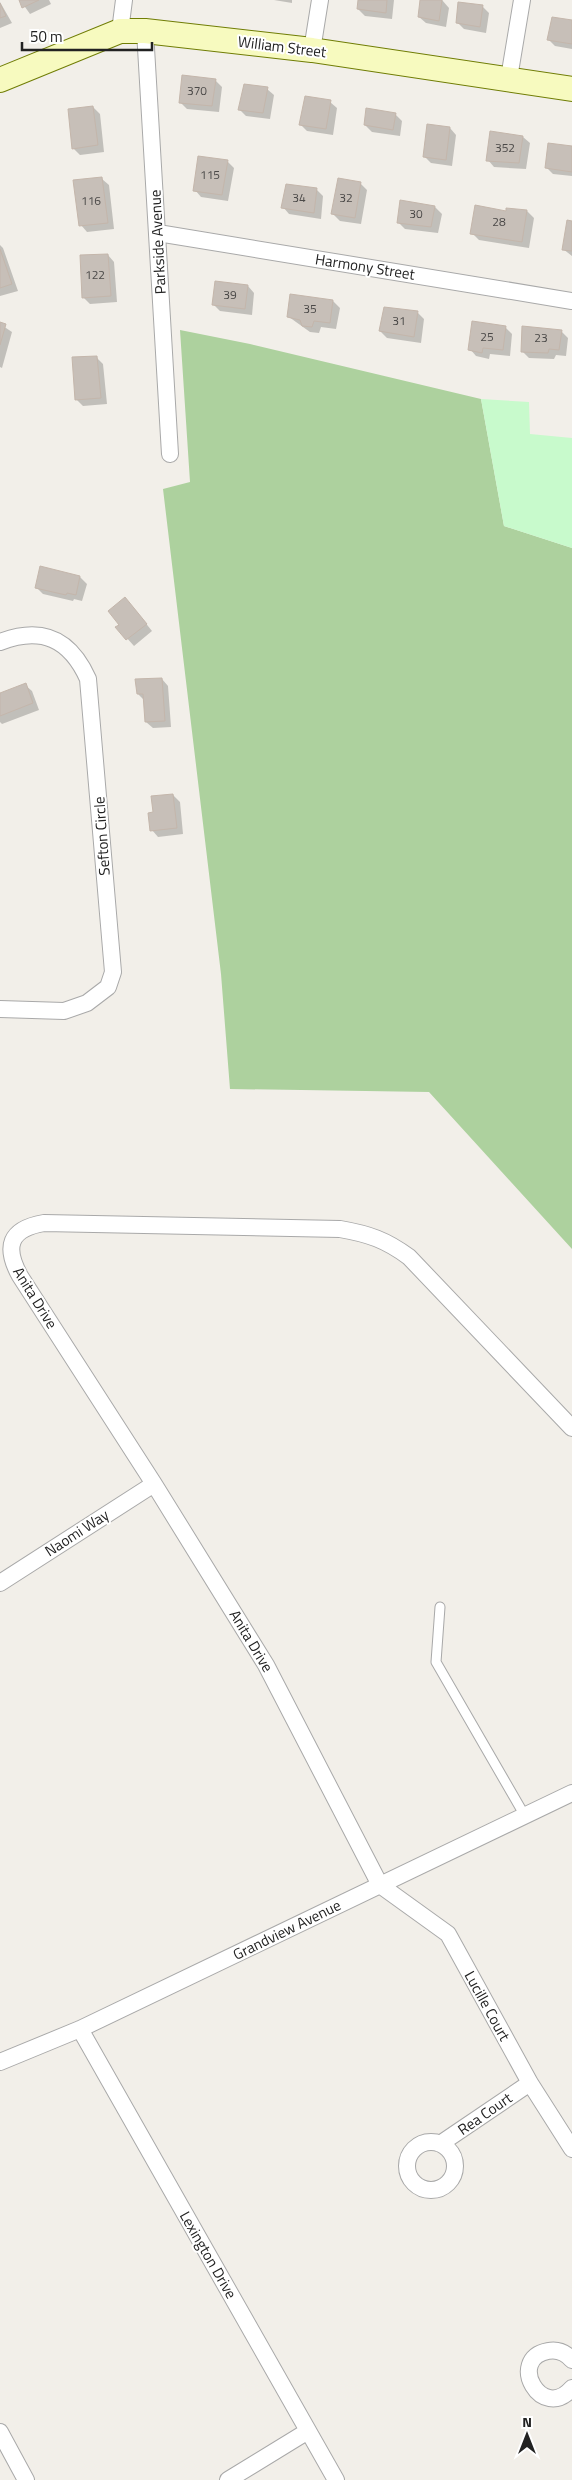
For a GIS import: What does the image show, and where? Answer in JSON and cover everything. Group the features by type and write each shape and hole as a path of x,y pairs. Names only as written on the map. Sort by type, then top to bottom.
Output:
{"main road":[{"name":"William Street","path":"0,80 120,31 145,31 312,50 509,78 572,89"}],"street":[{"path":"120,31 124,0"},
{"path":"312,50 320,0"},
{"path":"509,78 522,0"},
{"name":"Parkside Avenue","path":"145,31 170,454"},
{"name":"Harmony Street","path":"158,233 572,301"},
{"name":"Sefton Circle","path":"0,642 31,635 50,638 68,647 81,663 88,679 113,972 108,987 87,1003 64,1011 0,1009"},
{"name":"Anita Drive","path":"380,1886 266,1665 12,1260 10,1246 17,1234 27,1226 44,1223 320,1229 367,1233 392,1244 410,1257 572,1428"},
{"name":"Naomi Way","path":"0,1583 154,1484"},
{"name":"Grandview Avenue","path":"0,2062 80,2029 572,1793"},
{"name":"Lucille Court","path":"380,1886 448,1934 530,2083 572,2149"},
{"name":"Lexington Drive","path":"80,2029 336,2480"},
{"name":"Rea Court","path":"440,2144 530,2083"},
{"path":"572,2359 559,2351 544,2352 532,2362 529,2376 535,2390 549,2398 565,2394 572,2388"},
{"path":"228,2480 308,2431"},
{"path":"0,2432 26,2480"}],"lane":[{"path":"440,1608 436,1662 525,1816"}],"green space":[{"path":"180,330 250,344 481,399 504,526 572,548 572,1249 429,1092 230,1089 221,974 163,489 190,482"},
{"path":"481,399 529,402 530,434 572,438 572,548 504,526"}],"building":[{"path":"19,0 39,0 22,8"},
{"path":"358,0 387,0 386,13 357,9"},
{"path":"420,0 442,0 439,21 418,17"},
{"path":"458,2 483,5 480,27 456,23"},
{"path":"0,3 6,16 0,18"},
{"path":"552,17 572,20 572,44 547,40"},
{"path":"182,75 216,79 212,106 179,103"},
{"path":"244,84 268,87 263,113 238,110"},
{"path":"305,96 331,100 326,129 299,125"},
{"path":"93,106 98,145 72,149 68,109"},
{"path":"366,108 396,113 393,130 364,125"},
{"path":"427,124 450,127 446,160 423,157"},
{"path":"490,131 523,136 519,163 486,161"},
{"path":"548,143 572,146 572,172 545,168"},
{"path":"198,156 228,160 222,195 193,191"},
{"path":"102,177 108,223 79,226 73,180"},
{"path":"338,178 361,182 355,218 331,214"},
{"path":"286,184 317,188 314,213 281,208"},
{"path":"400,200 435,206 431,227 397,223"},
{"path":"475,205 506,211 506,208 527,210 522,242 470,234"},
{"path":"567,220 572,221 572,251 562,250"},
{"path":"0,249 12,284 0,288"},
{"path":"108,254 111,296 82,298 80,255"},
{"path":"215,281 248,285 245,309 212,305"},
{"path":"290,294 333,300 330,323 314,321 312,327 302,326 300,320 287,317"},
{"path":"384,307 418,311 414,337 379,331"},
{"path":"472,321 506,326 503,350 483,348 482,353 468,350"},
{"path":"0,322 6,324 0,345"},
{"path":"522,326 562,330 559,350 549,349 548,353 521,352"},
{"path":"97,356 101,398 75,400 72,357"},
{"path":"40,566 80,576 76,595 67,593 66,595 35,588"},
{"path":"125,597 147,624 126,640 115,627 119,625 108,611"},
{"path":"162,678 165,721 145,722 143,694 137,694 135,679"},
{"path":"26,683 33,703 0,716 0,693"},
{"path":"173,794 177,828 150,831 148,813 153,812 151,796"}]}
